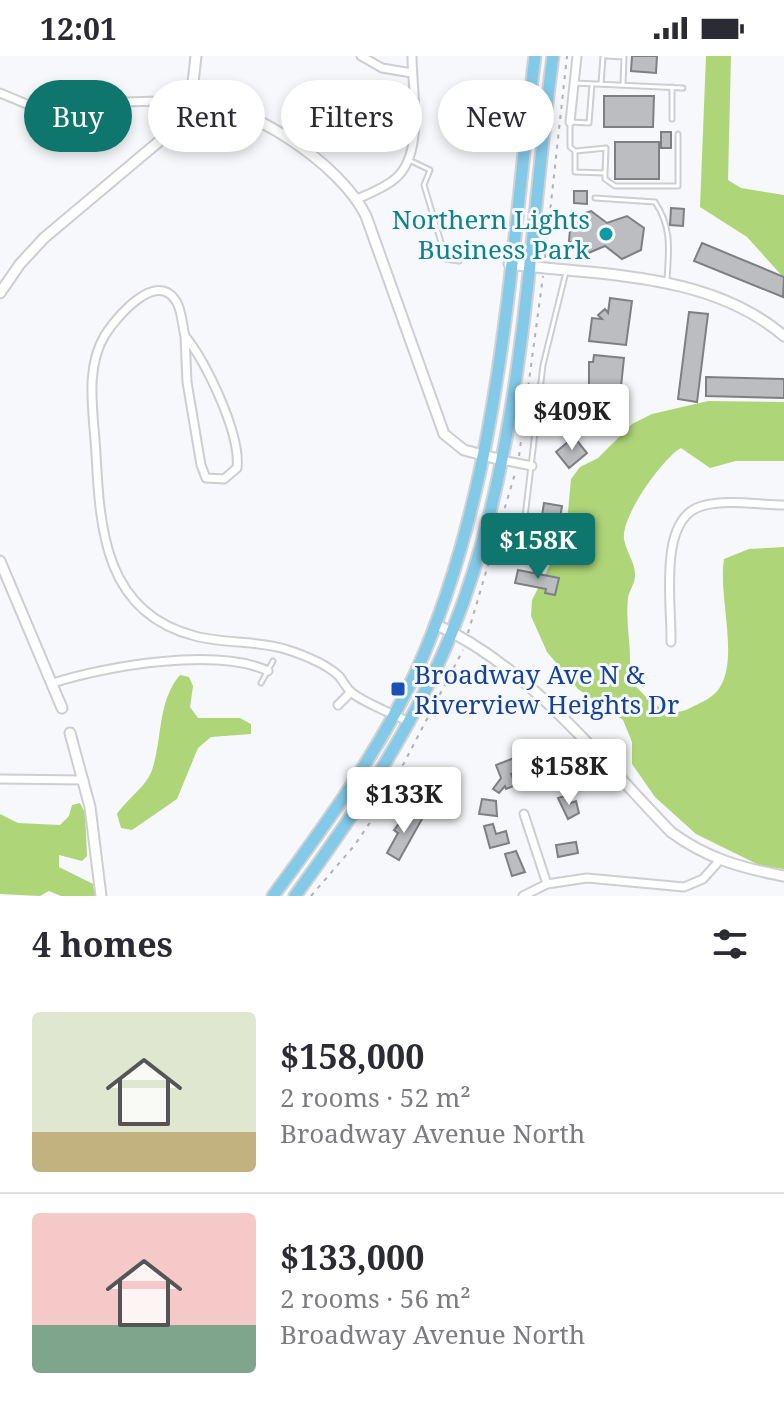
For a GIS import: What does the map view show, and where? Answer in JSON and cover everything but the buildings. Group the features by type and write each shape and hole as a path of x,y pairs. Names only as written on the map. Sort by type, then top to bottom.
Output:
{"main road":[{"path":"273,896 348,794 394,714 435,624 458,557 484,456 535,56"},
{"path":"295,896 372,786 409,722 452,632 485,531 502,460 553,56"}],"street":[{"path":"193,80 196,56"},
{"path":"361,56 382,68 412,73"},
{"path":"357,199 390,183 409,160 413,141 412,56"},
{"path":"570,122 577,56"},
{"path":"0,93 29,105 148,101"},
{"path":"265,127 324,165 357,199 438,424 459,448 532,466"},
{"path":"0,293 20,264 44,238 148,152"},
{"path":"509,264 667,283 728,300 784,336"},
{"path":"185,336 187,382 206,478 224,479 237,468 235,449 207,369 185,336 172,297 160,293 142,296 118,316 94,358 99,513 110,561 134,598 176,630 197,637 271,645 300,654 338,676 351,692 409,722"},
{"path":"671,642 672,542 681,518 701,506 716,504 784,505"},
{"path":"0,561 62,708"},
{"path":"435,624 484,651 523,683 671,832 719,861 784,876"},
{"path":"53,683 104,668 152,662 249,664 268,671"},
{"path":"338,705 351,692"},
{"path":"70,733 84,780 101,896"},
{"path":"0,779 84,780"},
{"path":"524,814 547,884"},
{"path":"523,896 547,884 599,878 684,887 703,879 719,861"}],"lane":[{"path":"601,84 604,56 624,57 623,85"},
{"path":"574,83 683,88"},
{"path":"592,84 589,123 570,122 570,147 575,151 606,148 605,179 615,186 678,186 678,134"},
{"path":"672,87 672,119"},
{"path":"575,151 575,172 605,173"},
{"path":"409,160 430,170 424,185 446,259 459,261"},
{"path":"595,198 655,202 669,234 667,283"},
{"path":"520,559 543,365 566,271"},
{"path":"261,683 273,661"}],"path":[{"path":"545,257 567,56"},
{"path":"470,628 518,463 542,281"},
{"path":"311,896 354,846 382,805 462,655"}],"green space":[{"path":"706,56 731,56 728,180 741,188 784,195 784,278 747,237 700,207"},
{"path":"708,401 784,402 784,461 736,461 710,468 681,448 664,463 645,489 629,516 624,539 635,574 627,608 629,679 656,705 672,712 690,708 715,694 728,660 724,559 749,549 784,547 784,869 761,866 696,834 655,797 632,764 632,742 623,720 578,689 547,652 531,616 532,600 566,534 571,479 580,467 598,458 632,424 652,414"},
{"path":"180,675 189,677 193,686 190,707 198,718 240,718 251,724 251,734 211,737 198,748 177,799 132,830 121,828 117,814 152,770 167,697"},
{"path":"80,803 85,813 87,856 82,861 59,855 59,867 93,884 95,896 61,896 49,891 40,896 0,894 0,814 18,823 60,825 69,816 72,805"}],"place":[{"name":"Northern Lights Business Park","path":"606,234"},
{"name":"Broadway Ave N & Riverview Heights Dr","path":"398,689"}]}
